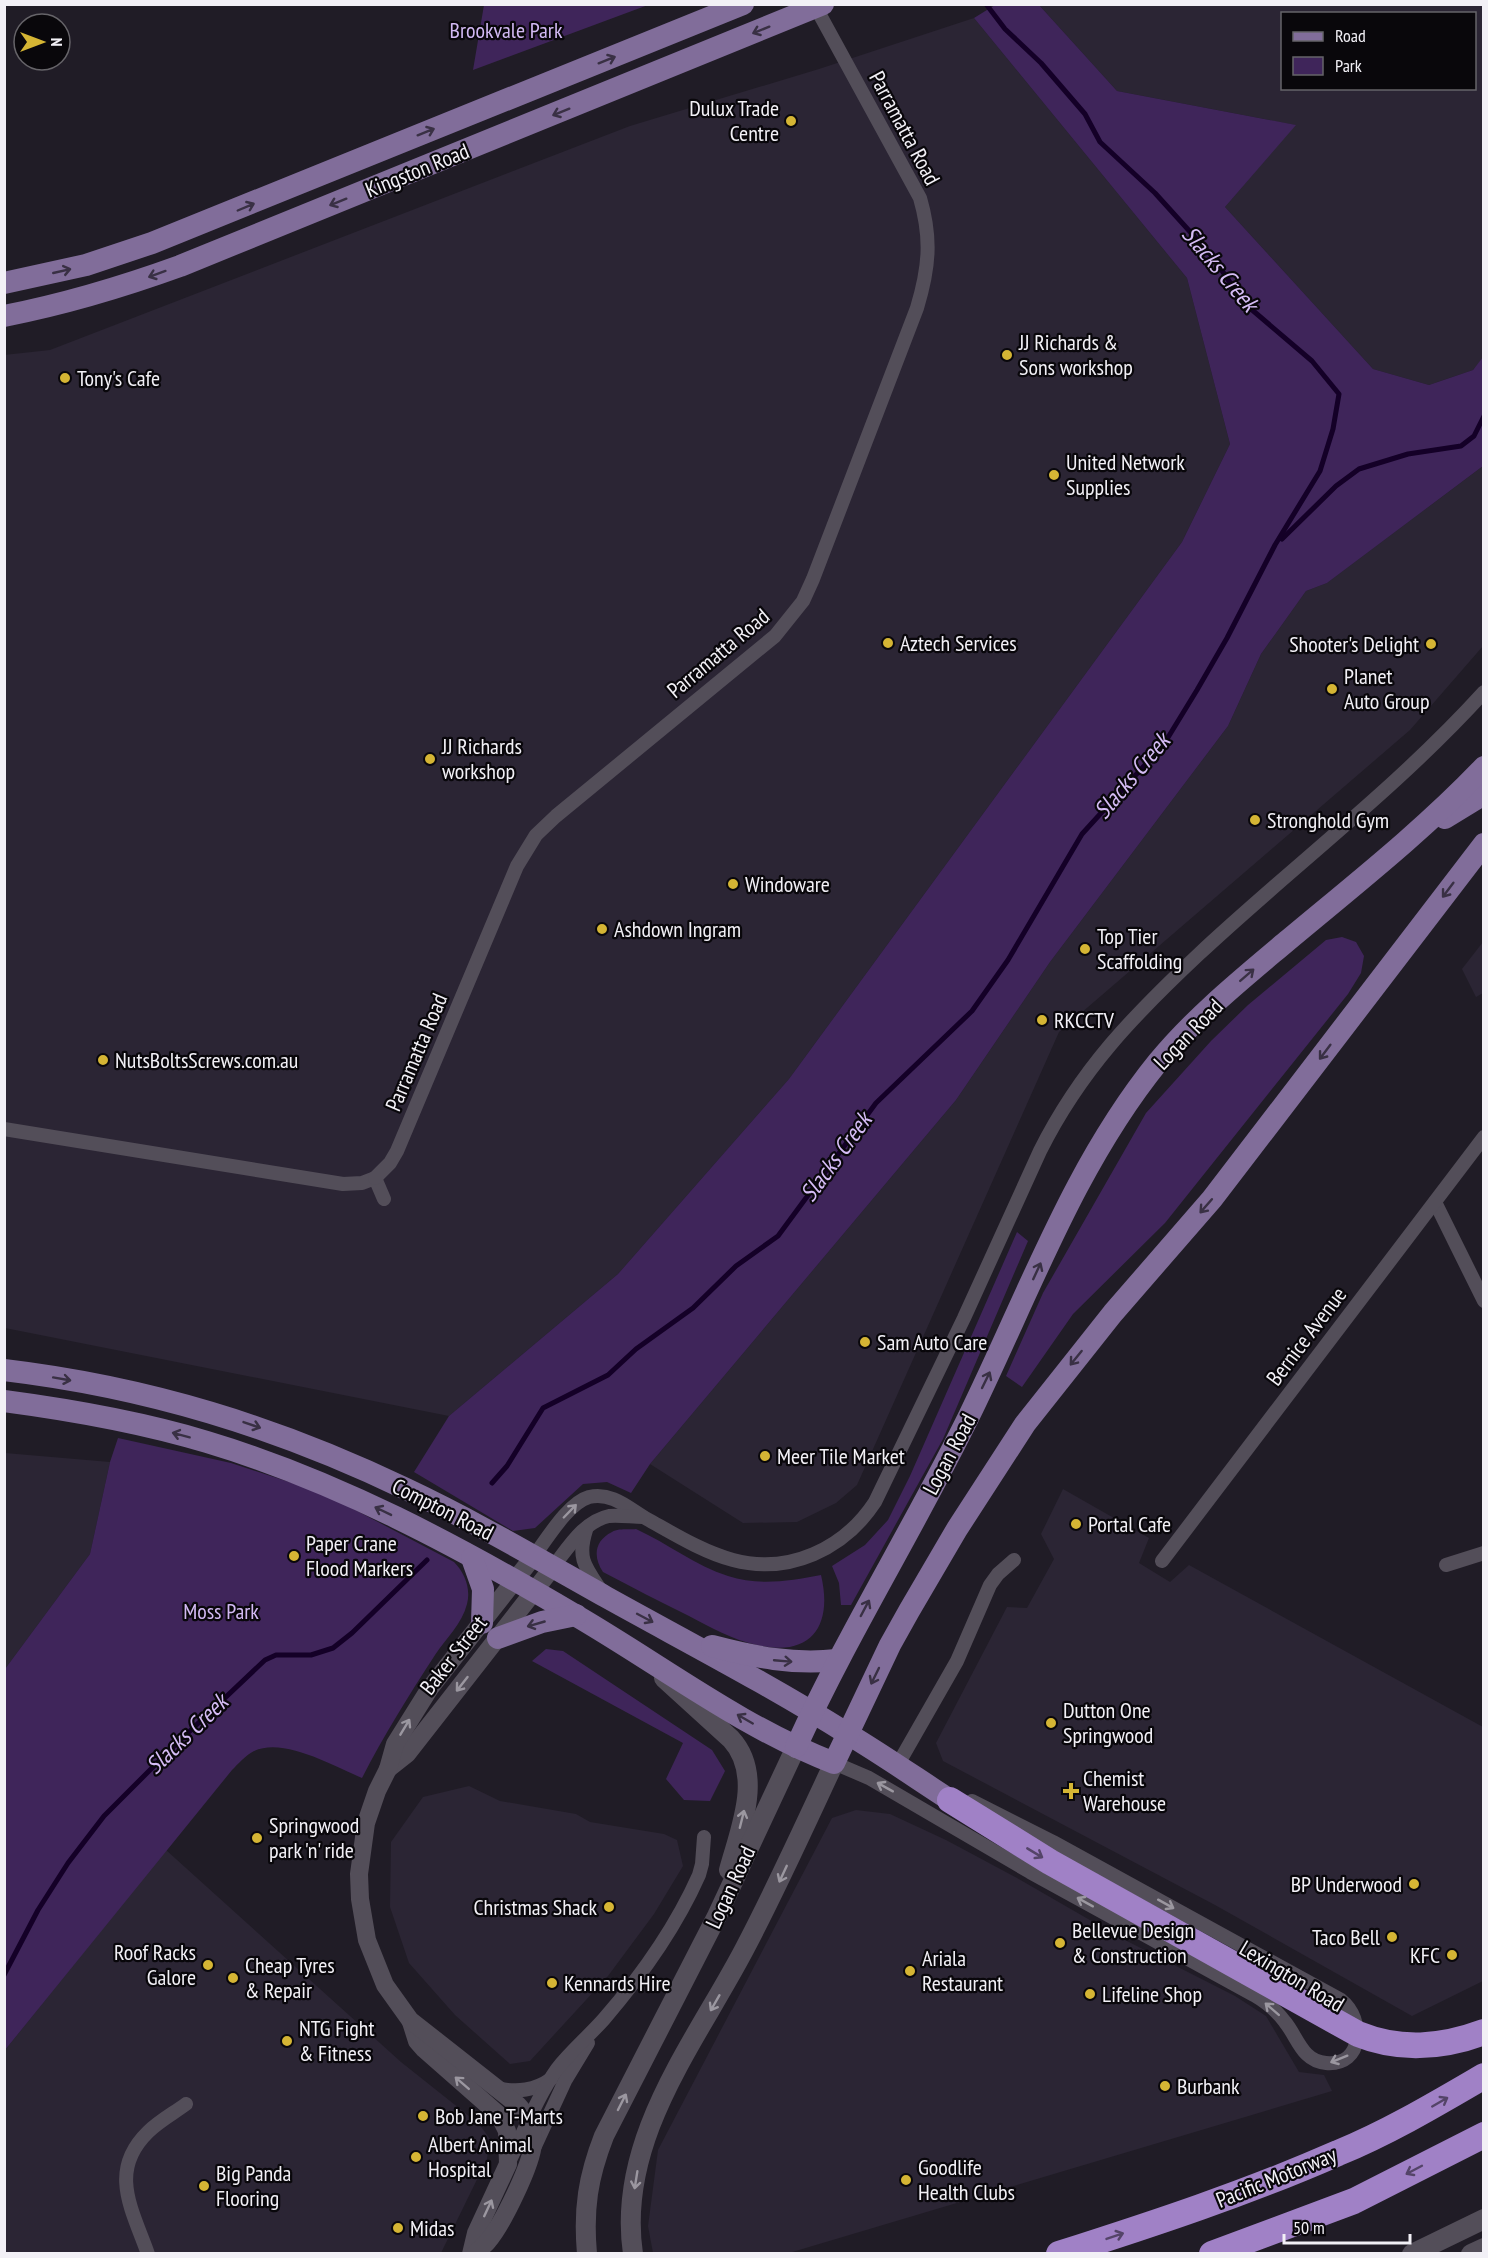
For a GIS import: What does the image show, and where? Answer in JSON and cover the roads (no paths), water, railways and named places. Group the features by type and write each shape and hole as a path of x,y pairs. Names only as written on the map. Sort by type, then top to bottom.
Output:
{"highway":[{"path":"950,1800 1050,1862 1358,2034 1388,2044 1407,2047 1447,2043 1484,2032"},
{"name":"Pacific Motorway","path":"1059,2253 1234,2196 1340,2153 1417,2115 1484,2076"},
{"path":"1212,2253 1354,2201 1484,2135"}],"main road":[{"name":"Kingston Road","path":"4,283 86,265 152,243 742,4"},
{"name":"Kingston Road","path":"4,316 72,302 180,266 817,6"},
{"name":"Logan Road","path":"586,2253 586,2202 594,2162 604,2136 717,1916 837,1660 946,1462 1072,1195 1113,1123 1159,1061 1212,1006 1400,845 1484,766"},
{"path":"1400,845 1484,794"},
{"name":"Logan Road","path":"633,2253 632,2218 639,2164 659,2101 771,1899 890,1645 933,1569 1025,1424 1113,1313 1212,1199 1484,844"},
{"name":"Compton Road","path":"4,1370 168,1400 249,1424 339,1458 409,1490 534,1556 848,1734"},
{"name":"Compton Road","path":"4,1401 67,1410 158,1428 259,1459 379,1508 576,1615 717,1703 796,1747 834,1763"},
{"path":"472,1558 483,1589 490,1630 576,1615"},
{"path":"685,1640 766,1659 802,1662 837,1660"},
{"path":"638,1655 731,1739 740,1749 746,1761 748,1787 746,1805 717,1916"},
{"path":"848,1734 950,1800"},
{"path":"1412,2253 1484,2219"},
{"path":"1471,2253 1484,2247"}],"street":[{"name":"Parramatta Road","path":"375,1179 390,1163 397,1151 518,866 536,835 673,718 774,636 803,601 913,319 923,287 929,255 927,227 920,198 817,6"},
{"name":"Logan Road","path":"534,1556 570,1510 584,1499 594,1497 615,1499 645,1518 719,1555 743,1562 767,1564 802,1559 825,1550 847,1535 861,1522 875,1503 1053,1126 1092,1067 1115,1037 1165,986 1261,898 1386,789 1484,692"},
{"path":"4,1129 343,1184 362,1184 375,1179 384,1199"},
{"name":"Bernice Avenue","path":"1162,1561 1484,1137"},
{"path":"1435,1202 1484,1301"},
{"path":"553,1567 589,1526 599,1519 610,1516 645,1518"},
{"path":"589,1526 582,1543 582,1560 605,1597"},
{"path":"1446,1565 1484,1553"},
{"name":"Baker Street","path":"525,1586 534,1556"},
{"path":"897,1766 957,1661 990,1585 998,1574 1014,1560"},
{"name":"Baker Street","path":"529,2127 518,2105 410,2020 385,1985 367,1940 360,1899 361,1854 366,1823 377,1791 388,1769 407,1754 490,1630 525,1586 553,1567"},
{"name":"Lexington Road","path":"834,1763 869,1778 1030,1872 1254,1995 1279,2014 1304,2052 1315,2061 1332,2063 1344,2058 1356,2044 1358,2034"},
{"name":"Logan Road","path":"526,2167 566,2068 581,2041 602,2021 656,1954 686,1902 701,1868 704,1837"},
{"name":"Baker Street","path":"410,2020 417,2041 424,2049 513,2126 529,2127"},
{"name":"Logan Road","path":"473,2253 476,2233 508,2164 529,2127 551,2079 566,2068"},
{"path":"493,2087 521,2090 537,2087 551,2079"},
{"path":"148,2253 127,2195 125,2172 134,2151 148,2131 186,2104"},
{"path":"473,2253 489,2240 526,2167 533,2146 529,2127 542,2124 549,2113"},
{"path":"499,2115 508,2135 508,2164"}],"waterway":[{"name":"Slacks Creek","path":"492,1483 507,1466 543,1408 608,1375 636,1349 693,1308 736,1266 778,1236 876,1103 972,1011 1008,960 1082,834 1164,744 1227,638 1275,545 1320,471 1333,429 1339,394 1312,361 1244,303 1212,256 1155,193 1100,142 1085,114 1041,63 1005,29 986,4"},
{"path":"1282,539 1336,486 1359,469 1408,454 1461,446 1474,436 1484,416"},
{"name":"Slacks Creek","path":"4,1975 38,1910 68,1863 104,1816 173,1747 265,1660 276,1655 311,1655 333,1648 352,1633 427,1560"}],"place":[{"name":"Dulux Trade Centre","path":"791,121"},
{"name":"JJ Richards & Sons workshop","path":"1007,355"},
{"name":"Tony's Cafe","path":"65,378"},
{"name":"United Network Supplies","path":"1054,475"},
{"name":"Aztech Services","path":"888,643"},
{"name":"Shooter's Delight","path":"1431,644"},
{"name":"Planet Auto Group","path":"1332,689"},
{"name":"JJ Richards workshop","path":"430,759"},
{"name":"Stronghold Gym","path":"1255,820"},
{"name":"Windoware","path":"733,884"},
{"name":"Ashdown Ingram","path":"602,929"},
{"name":"Top Tier Scaffolding","path":"1085,949"},
{"name":"RKCCTV","path":"1042,1020"},
{"name":"NutsBoltsScrews.com.au","path":"103,1060"},
{"name":"Sam Auto Care","path":"865,1342"},
{"name":"Meer Tile Market","path":"765,1456"},
{"name":"Portal Cafe","path":"1076,1524"},
{"name":"Paper Crane Flood Markers","path":"294,1556"},
{"name":"Dutton One Springwood","path":"1051,1723"},
{"name":"Chemist Warehouse","path":"1071,1791"},
{"name":"Springwood park 'n' ride","path":"257,1838"},
{"name":"BP Underwood","path":"1414,1884"},
{"name":"Christmas Shack","path":"609,1907"},
{"name":"Taco Bell","path":"1392,1937"},
{"name":"Bellevue Design & Construction","path":"1060,1943"},
{"name":"KFC","path":"1452,1955"},
{"name":"Roof Racks Galore","path":"208,1965"},
{"name":"Ariala Restaurant","path":"910,1971"},
{"name":"Cheap Tyres & Repair","path":"233,1978"},
{"name":"Kennards Hire","path":"552,1983"},
{"name":"Lifeline Shop","path":"1090,1994"},
{"name":"NTG Fight & Fitness","path":"287,2041"},
{"name":"Burbank","path":"1165,2086"},
{"name":"Bob Jane T-Marts","path":"423,2116"},
{"name":"Albert Animal Hospital","path":"416,2157"},
{"name":"Goodlife Health Clubs","path":"906,2180"},
{"name":"Big Panda Flooring","path":"204,2186"},
{"name":"Midas","path":"398,2228"}],"park label":[{"name":"Brookvale Park","path":"506,30"},
{"name":"Moss Park","path":"221,1611"}]}
